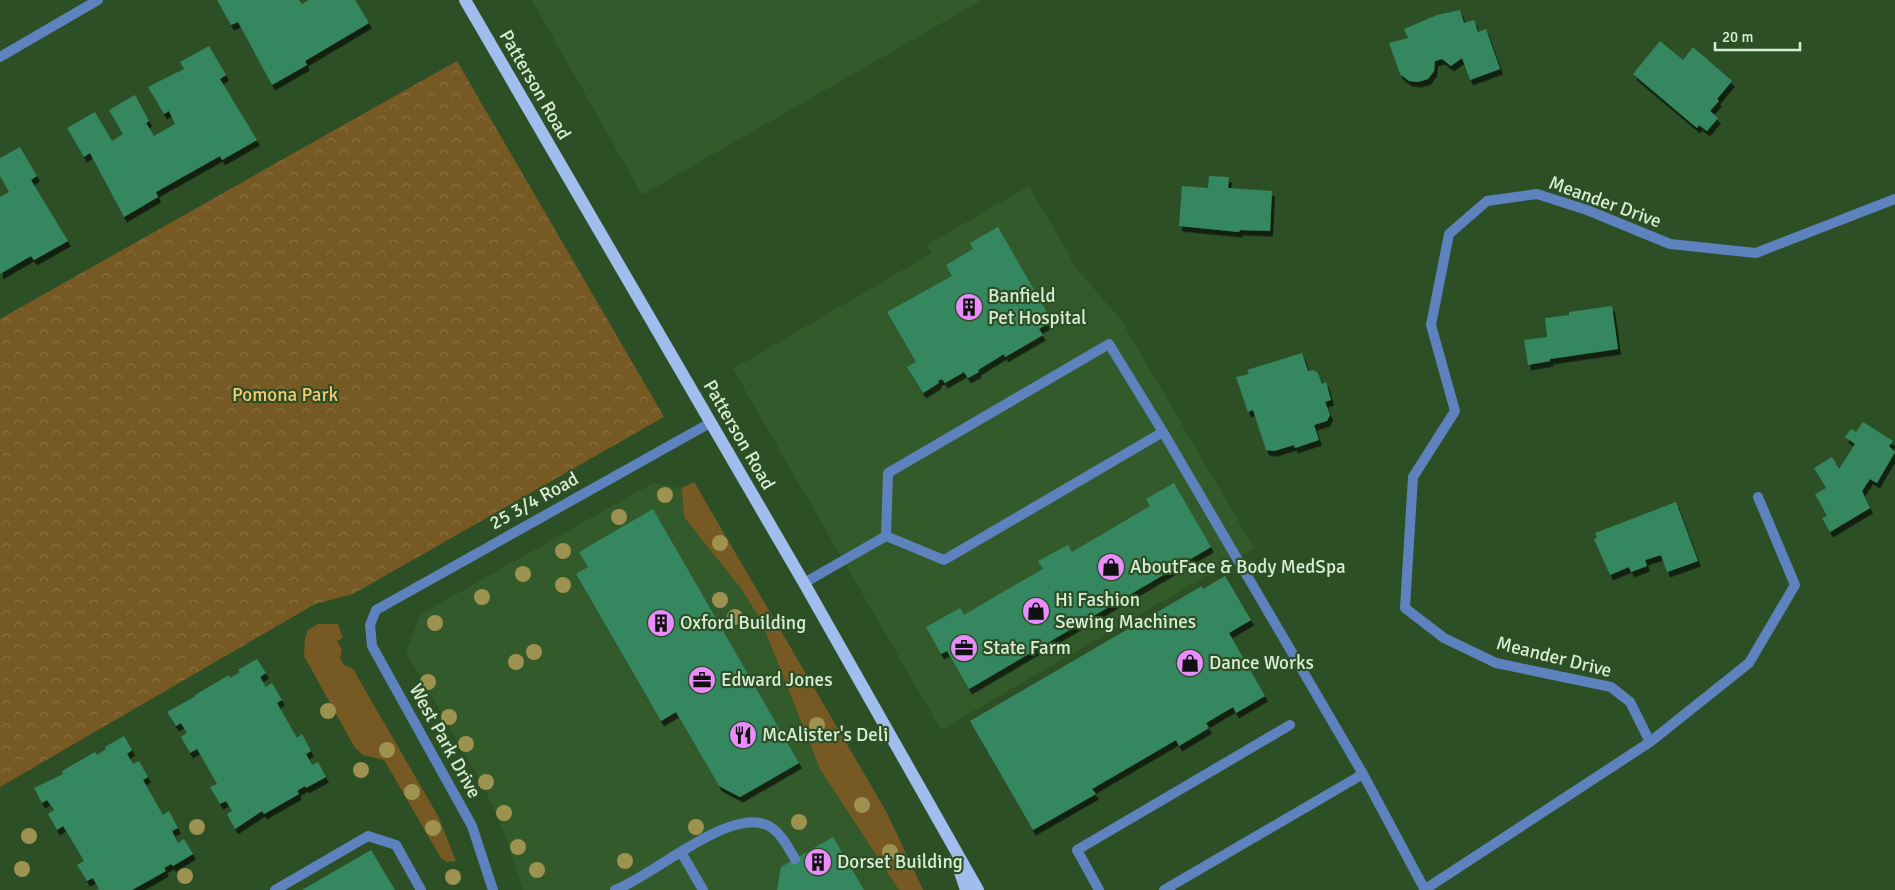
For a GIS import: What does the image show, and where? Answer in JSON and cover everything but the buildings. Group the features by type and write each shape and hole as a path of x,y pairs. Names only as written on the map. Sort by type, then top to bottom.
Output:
{"main road":[{"name":"Patterson Road","path":"465,0 804,583 978,890"},
{"path":"950,842 966,890"}],"street":[{"path":"0,57 98,0"},
{"name":"Meander Drive","path":"1650,742 1630,702 1611,686 1496,662 1444,638 1405,608 1413,477 1455,411 1431,325 1449,234 1486,201 1537,194 1587,210 1670,244 1756,253 1895,198"},
{"path":"886,536 888,473 1110,344 1363,774 1425,890 1650,742 1749,663 1795,585 1758,497"},
{"name":"25 3/4 Road","path":"376,610 710,422"},
{"path":"886,536 944,560 1163,432"},
{"path":"804,583 886,536"},
{"name":"West Park Drive","path":"376,610 370,625 372,646 472,826 493,890"},
{"path":"1099,890 1077,850 1290,725"},
{"path":"1164,890 1363,774"},
{"path":"614,890 733,824 757,822 769,826 781,836 795,859"},
{"path":"275,890 368,836 396,845 421,890"},
{"path":"681,852 703,890"}],"shaded area":[{"path":"532,0 982,0 642,195"},
{"path":"1029,186 1077,269 1121,320 1254,548 941,730 733,369 932,253 927,245"},
{"path":"694,482 887,813 923,890 523,890 505,835 484,787 406,652 421,614 653,483 681,488"}],"green space":[{"name":"Pomona Park","path":"457,61 664,417 353,594 315,604 0,787 0,319"},
{"path":"694,482 887,813 923,890 899,890 820,769 761,620 740,587 684,517 682,488"},
{"path":"318,624 338,624 343,638 337,641 342,650 340,658 344,665 353,669 438,816 456,861 447,862 441,858 384,760 363,755 355,748 304,656 305,637 308,630"}],"place":[{"name":"Banfield Pet Hospital","path":"969,307"},
{"name":"AboutFace & Body MedSpa","path":"1111,567"},
{"name":"Hi Fashion Sewing Machines","path":"1036,611"},
{"name":"Oxford Building","path":"661,623"},
{"name":"State Farm","path":"964,648"},
{"name":"Dance Works","path":"1190,663"},
{"name":"Edward Jones","path":"702,680"},
{"name":"McAlister's Deli","path":"743,735"},
{"name":"Dorset Building","path":"818,862"}]}
